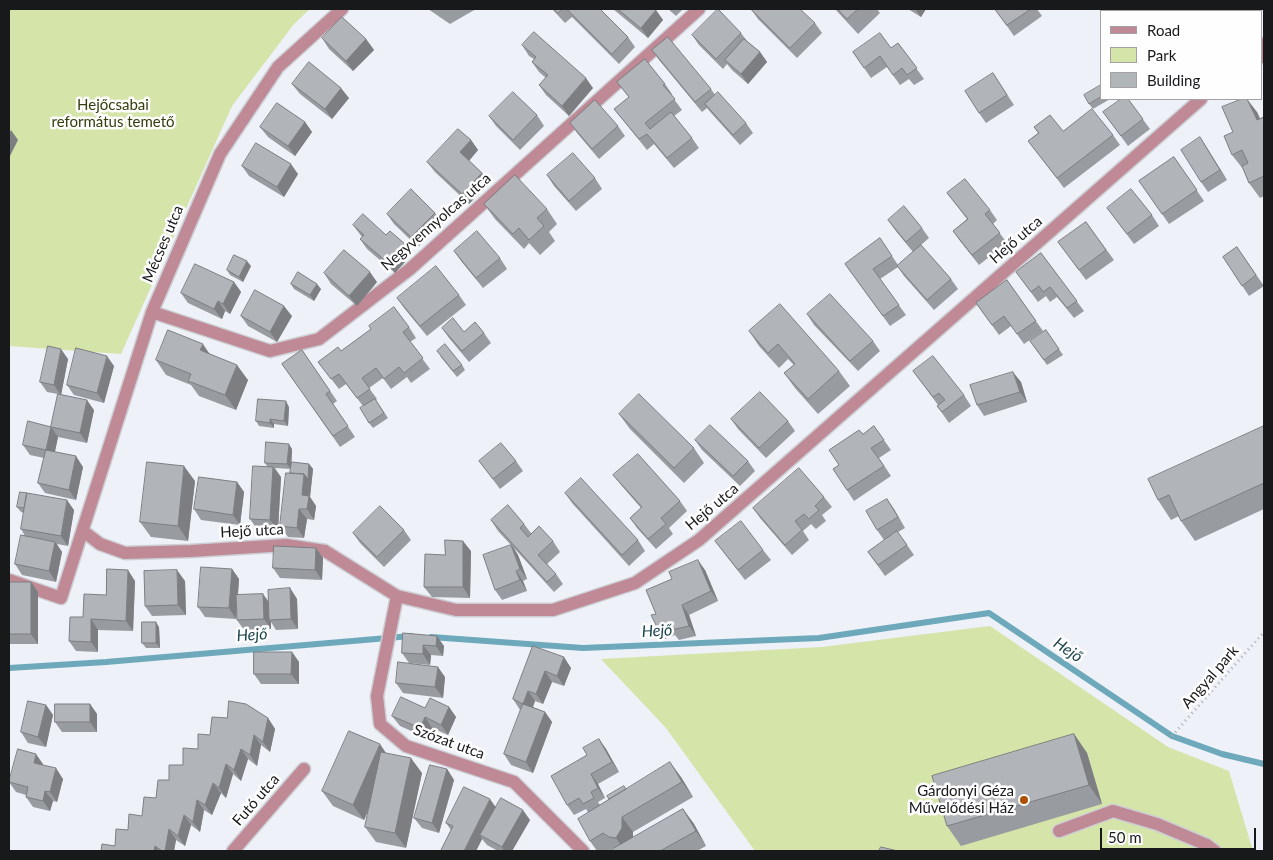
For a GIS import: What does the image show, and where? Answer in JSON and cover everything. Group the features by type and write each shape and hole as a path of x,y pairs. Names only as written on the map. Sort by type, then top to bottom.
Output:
{"street":[{"name":"Mécses utca","path":"9,580 61,598 152,312 220,154 278,67 342,9"},
{"name":"Negyvennyolcas utca","path":"152,312 270,351 319,339 410,268 699,9"},
{"name":"Hejő utca","path":"83,531 100,544 125,553 286,545 326,551 397,596 456,610 553,610 635,583 699,540 1201,100"},
{"name":"Szózat utca","path":"397,596 377,696 380,724 406,746 514,782 583,851"},
{"name":"Futó utca","path":"234,851 304,769"},
{"path":"1059,831 1113,811 1158,824 1207,845 1215,851"}],"path":[{"name":"Angyal park","path":"1172,736 1264,632"}],"green space":[{"name":"Hejőcsabai református temető","path":"9,9 310,9 294,24 232,106 121,354 9,346"},
{"path":"990,626 1168,747 1229,771 1253,851 755,851 666,728 601,659 822,647"}],"building":[{"path":"554,9 562,9 558,13"},
{"path":"567,9 600,9 628,37 612,54"},
{"path":"618,9 655,9 656,10 641,28"},
{"path":"718,9 741,33 716,59 692,35"},
{"path":"751,9 800,9 815,23 790,48"},
{"path":"838,9 858,9 847,19"},
{"path":"995,9 1031,9 1007,25"},
{"path":"342,17 366,39 346,61 322,38"},
{"path":"534,32 586,78 562,106 539,85 548,75 532,62 536,57 522,45"},
{"path":"880,33 891,48 898,43 917,68 907,75 902,68 893,75 880,56 864,68 853,52"},
{"path":"668,37 711,89 695,102 652,50"},
{"path":"744,39 760,52 741,74 725,60"},
{"path":"645,59 675,99 645,123 650,129 671,112 692,138 667,158 647,134 639,139 614,109 629,97 617,82"},
{"path":"309,62 341,88 325,109 292,84"},
{"path":"993,73 1007,95 979,113 965,91"},
{"path":"1100,86 1100,97 1089,104 1084,95"},
{"path":"513,92 537,115 513,140 489,116"},
{"path":"718,92 746,123 733,135 705,104"},
{"path":"595,100 618,126 592,149 570,123"},
{"path":"1120,100 1129,100 1143,119 1121,136 1103,112"},
{"path":"1240,100 1247,100 1257,120 1264,117 1264,176 1249,183 1242,166 1248,163 1242,150 1232,155 1224,136 1233,132 1222,107"},
{"path":"277,103 305,122 288,146 260,127"},
{"path":"1092,109 1113,135 1057,178 1028,141 1039,133 1034,127 1050,115 1063,131"},
{"path":"458,129 471,140 460,152 482,173 462,194 427,162"},
{"path":"1200,137 1220,170 1201,182 1181,150"},
{"path":"256,143 291,164 277,187 242,166"},
{"path":"573,153 595,178 569,201 547,175"},
{"path":"1174,157 1197,190 1162,214 1139,181"},
{"path":"515,175 547,209 537,218 544,226 529,240 519,228 513,234 484,204"},
{"path":"965,179 990,210 985,214 1000,233 972,255 953,231 968,219 947,193"},
{"path":"411,189 435,213 411,237 387,214"},
{"path":"1131,189 1152,215 1127,234 1107,208"},
{"path":"904,206 922,228 906,242 888,220"},
{"path":"363,214 386,235 390,231 405,244 388,263 360,239 364,235 353,225"},
{"path":"1086,222 1106,250 1079,270 1058,242"},
{"path":"477,231 500,258 476,278 454,251"},
{"path":"880,238 892,256 873,269 899,305 883,316 845,264"},
{"path":"921,245 951,279 927,300 897,266"},
{"path":"1237,247 1256,275 1242,286 1223,257"},
{"path":"344,250 370,272 349,296 324,273"},
{"path":"1041,253 1077,301 1067,308 1050,287 1043,292 1039,286 1031,292 1016,272"},
{"path":"234,255 247,261 239,277 227,270"},
{"path":"195,264 234,282 223,304 218,301 214,309 181,293"},
{"path":"436,266 459,295 420,326 397,298"},
{"path":"298,272 317,284 310,295 291,284"},
{"path":"1007,280 1036,321 1017,334 1004,316 992,325 976,303"},
{"path":"255,290 284,306 270,332 241,316"},
{"path":"830,294 873,341 850,361 807,314"},
{"path":"780,304 839,371 808,399 784,373 795,364 778,344 768,353 749,331"},
{"path":"394,307 409,327 403,332 423,358 404,373 399,367 384,379 376,368 362,378 370,389 357,398 339,374 331,379 318,362 338,347 341,351 371,329 369,326"},
{"path":"453,318 464,332 475,322 484,333 462,351 442,328"},
{"path":"168,330 203,344 200,350 237,365 225,395 188,381 191,374 156,360"},
{"path":"1046,330 1059,349 1044,360 1030,341"},
{"path":"445,344 462,365 453,371 437,351"},
{"path":"48,346 61,349 54,385 40,382"},
{"path":"76,348 107,356 97,393 67,385"},
{"path":"302,350 330,391 326,394 348,426 333,436 282,364"},
{"path":"933,356 964,395 942,412 937,406 945,400 939,393 933,397 913,371"},
{"path":"1013,372 1020,392 977,405 970,385"},
{"path":"760,392 788,421 759,448 731,419"},
{"path":"58,394 87,400 80,433 51,427"},
{"path":"639,394 694,448 674,468 619,414"},
{"path":"258,399 286,401 284,421 270,419 270,423 256,421"},
{"path":"375,399 384,413 369,423 360,408"},
{"path":"28,421 51,427 46,450 23,445"},
{"path":"710,425 748,461 733,476 695,440"},
{"path":"874,426 884,440 871,448 884,466 847,490 833,469 839,465 829,450 859,430 863,434"},
{"path":"1264,426 1264,483 1181,521 1169,495 1158,500 1148,479"},
{"path":"266,442 289,444 287,464 265,463"},
{"path":"501,443 516,461 493,479 479,461"},
{"path":"46,450 76,456 69,490 38,483"},
{"path":"638,454 680,501 661,518 666,524 648,539 630,518 642,507 613,475"},
{"path":"147,462 184,466 178,526 140,522"},
{"path":"292,462 309,464 308,479 304,474 290,473"},
{"path":"253,466 273,467 270,520 250,519"},
{"path":"799,468 824,497 815,506 819,510 809,519 804,514 795,521 802,530 785,545 753,508"},
{"path":"286,473 304,474 302,495 309,496 307,509 299,509 297,528 280,526"},
{"path":"199,477 237,482 233,515 194,509"},
{"path":"581,478 638,540 622,555 565,493"},
{"path":"20,492 27,493 24,508 17,507"},
{"path":"27,493 67,500 61,536 21,529"},
{"path":"887,499 898,517 877,530 866,511"},
{"path":"508,505 524,524 520,528 528,537 539,526 553,541 538,555 556,574 547,582 491,520"},
{"path":"380,506 404,530 377,557 353,533"},
{"path":"741,521 763,550 738,570 715,541"},
{"path":"897,531 907,545 878,565 868,552"},
{"path":"21,535 55,542 49,571 15,564"},
{"path":"445,540 463,541 463,587 424,587 425,554 445,555"},
{"path":"511,545 520,569 516,571 520,580 495,590 483,555"},
{"path":"274,546 316,548 315,570 273,568"},
{"path":"698,560 711,591 682,605 689,626 671,630 669,624 658,629 651,615 656,614 646,590 672,579 669,572"},
{"path":"201,567 232,569 229,608 198,607"},
{"path":"107,569 128,570 126,621 91,619 91,642 69,641 70,617 83,617 84,594 106,595"},
{"path":"177,570 178,605 145,606 144,571"},
{"path":"9,582 31,582 31,634 9,634"},
{"path":"290,588 291,619 269,620 268,590"},
{"path":"263,594 264,619 237,620 236,595"},
{"path":"142,622 156,622 156,643 142,643"},
{"path":"403,633 437,636 436,646 423,645 423,654 402,653"},
{"path":"533,646 564,657 557,676 545,671 536,694 528,691 523,704 513,699"},
{"path":"254,652 292,652 291,674 254,674"},
{"path":"398,662 438,667 435,687 396,683"},
{"path":"401,697 425,708 430,698 449,707 441,725 425,717 420,728 392,716"},
{"path":"28,701 46,705 38,737 21,732"},
{"path":"229,701 246,704 268,718 263,742 254,735 250,755 241,749 234,770 226,764 219,788 213,783 205,805 197,800 193,822 184,815 178,836 169,829 165,851 155,846 154,851 101,851 102,844 115,846 116,829 128,830 129,814 142,816 144,797 156,798 158,780 169,780 169,765 183,765 183,748 198,749 198,734 210,735 212,717 227,718"},
{"path":"55,704 90,704 90,722 55,722"},
{"path":"523,704 545,712 526,762 504,754"},
{"path":"349,731 380,744 353,805 322,791"},
{"path":"1074,734 1089,785 947,826 932,776"},
{"path":"599,739 612,762 591,774 598,788 591,792 594,798 583,804 579,798 567,805 551,776 587,755 583,748"},
{"path":"18,749 36,754 34,763 56,768 50,792 45,791 43,801 26,797 28,787 9,782"},
{"path":"381,752 411,758 395,833 365,827"},
{"path":"670,762 682,782 622,817 622,828 616,838 609,837 603,833 590,841 578,819"},
{"path":"430,765 447,769 432,823 414,818"},
{"path":"624,786 626,789 609,799 607,796"},
{"path":"464,787 490,799 464,851 443,851 441,850 453,826 446,823"},
{"path":"501,798 523,810 502,847 480,835"},
{"path":"683,809 696,831 660,851 609,851"},
{"path":"881,847 898,851 879,851"}],"waterway":[{"name":"Hejő","path":"431,637 583,648 819,638 989,613 1172,736 1222,754 1264,764"},
{"name":"Hejő","path":"9,668 106,662 411,636"}],"place":[{"name":"Gárdonyi Géza Művelődési Ház","path":"1024,800"}]}
